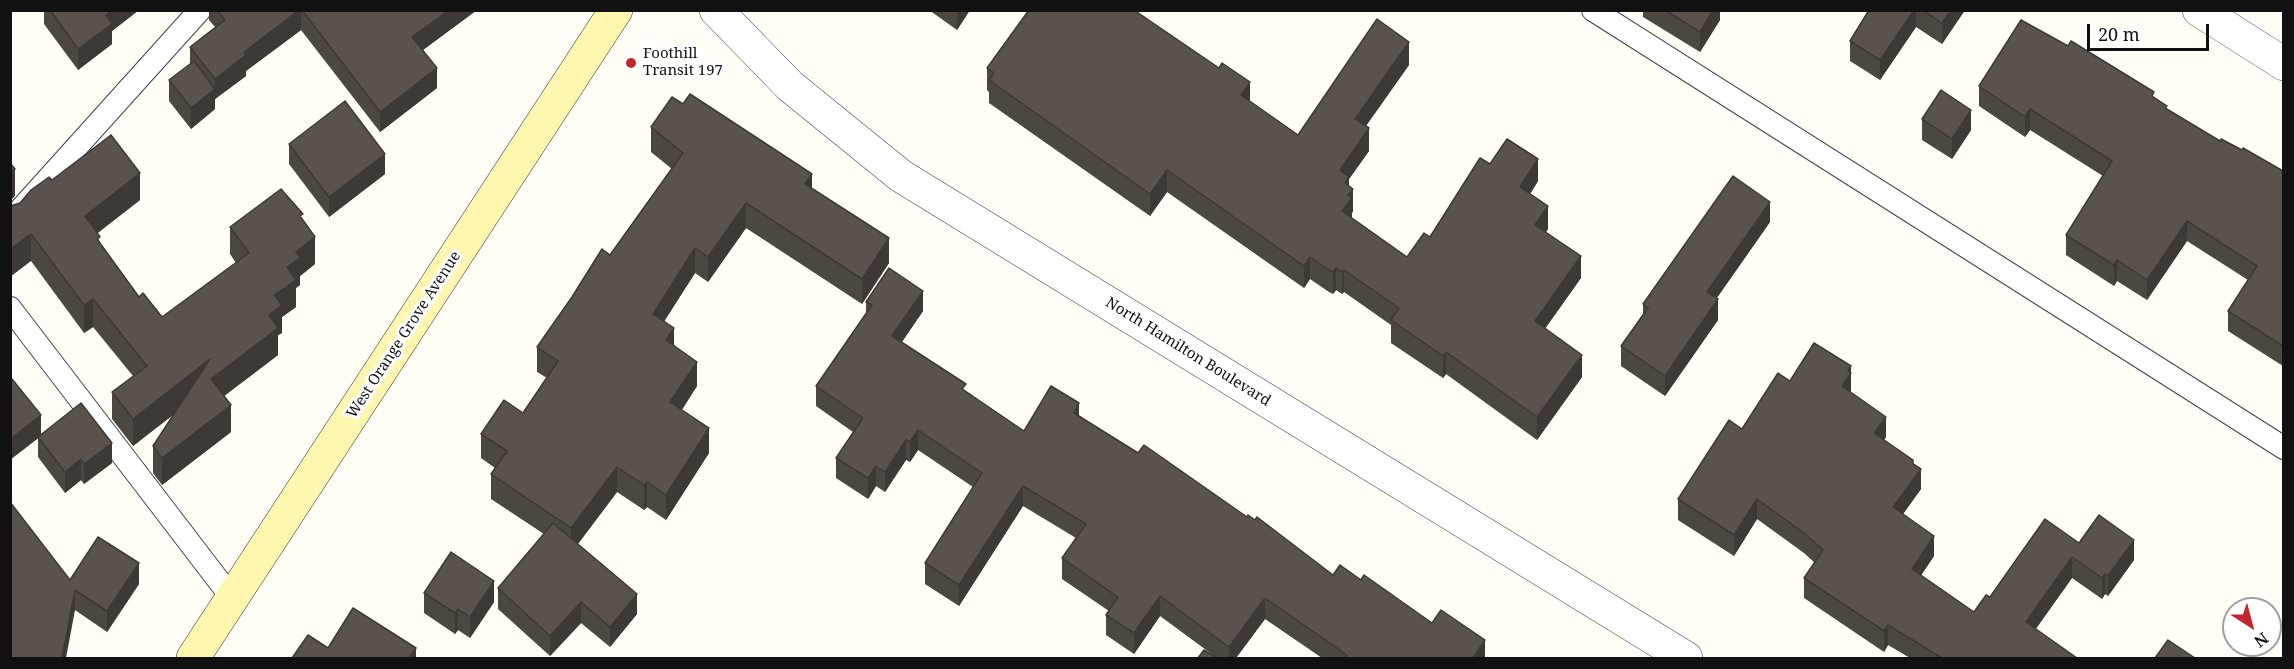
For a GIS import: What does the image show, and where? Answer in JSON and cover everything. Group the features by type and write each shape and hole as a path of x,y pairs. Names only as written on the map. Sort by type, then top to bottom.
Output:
{"street":[{"name":"West Orange Grove Avenue","path":"193,658 616,10"},
{"name":"North Hamilton Boulevard","path":"716,10 790,86 901,176 1686,658"},
{"path":"2199,10 2283,64"}],"lane":[{"path":"10,221 200,10"},
{"path":"1593,10 2283,448"},
{"path":"10,308 232,598"}],"building":[{"path":"50,10 112,10 106,15 112,24 78,49"},
{"path":"217,10 299,10 244,52 246,55 215,79 190,47 225,20"},
{"path":"302,10 449,10 412,37 437,68 380,112"},
{"path":"1029,10 1134,10 1219,68 1222,63 1250,82 1241,95 1298,135 1377,19 1409,42 1355,119 1369,128 1340,170 1349,177 1345,183 1353,189 1348,195 1352,198 1342,211 1407,257 1424,233 1430,237 1480,158 1490,164 1507,139 1538,159 1520,187 1548,206 1535,225 1581,256 1535,321 1582,355 1537,417 1446,352 1443,356 1391,320 1399,308 1344,270 1342,272 1336,268 1333,272 1310,257 1304,266 1167,170 1150,194 989,80 994,73 987,68"},
{"path":"1665,10 1713,10 1700,32"},
{"path":"1869,10 1914,10 1880,60 1850,41"},
{"path":"1923,10 1951,10 1942,23"},
{"path":"2021,20 2068,46 2071,41 2154,92 2152,96 2167,106 2165,108 2220,141 2221,139 2242,150 2243,148 2283,171 2283,346 2228,311 2257,266 2187,221 2147,280 2117,260 2114,265 2066,235 2112,161 2030,109 2025,117 1979,86"},
{"path":"194,61 215,89 191,108 169,80"},
{"path":"1941,90 1971,110 1952,139 1922,119"},
{"path":"690,94 812,174 805,184 889,238 862,279 746,203 708,257 695,248 653,314 674,328 666,340 697,362 670,402 709,428 666,495 647,482 644,485 617,467 571,528 491,474 507,451 481,434 504,400 523,413 558,361 537,347 602,249 610,255 683,153 651,127 672,97 683,104"},
{"path":"345,101 385,154 329,197 289,144"},
{"path":"111,135 140,173 85,216 100,237 97,239 139,297 143,293 162,317 249,253 230,227 281,189 303,214 300,216 315,237 296,252 300,258 287,267 296,280 274,295 282,305 269,315 278,328 211,379 231,405 162,458 153,446 210,359 133,419 112,392 147,366 93,299 84,305 31,234 10,249 10,206 20,203 31,190 49,177 52,180"},
{"path":"10,163 15,169 10,174"},
{"path":"1733,176 1770,202 1707,292 1718,299 1665,376 1621,346 1648,308 1643,304"},
{"path":"889,268 923,291 892,336 966,384 962,389 1024,431 1051,386 1079,403 1074,413 1138,453 1144,445 1247,517 1248,515 1255,520 1257,517 1333,575 1340,565 1361,580 1364,575 1432,623 1441,610 1485,640 1473,658 1345,658 1347,655 1265,598 1229,647 1160,596 1134,633 1106,615 1118,597 1062,558 1086,524 1023,486 959,585 925,563 982,473 918,430 910,442 906,440 885,472 876,466 868,478 836,458 863,418 816,386 872,305 866,302"},
{"path":"1814,343 1851,366 1848,371 1851,373 1842,386 1886,417 1874,433 1913,460 1913,464 1921,469 1893,507 1934,536 1912,569 1974,612 1986,595 1990,597 2045,519 2079,543 2099,515 2134,540 2108,576 2105,574 2102,578 2072,557 2026,622 2077,658 1942,658 1888,625 1884,631 1804,578 1823,550 1804,533 1757,499 1734,535 1678,499 1729,420 1742,429 1778,373 1790,381"},
{"path":"12,379 41,415 10,439 10,380"},
{"path":"81,403 112,443 84,464 81,459 65,472 38,437"},
{"path":"10,502 70,580 98,537 139,563 107,611 75,590 62,658 10,658"},
{"path":"553,523 637,594 610,627 581,602 550,636 498,588"},
{"path":"451,552 494,581 470,617 458,609 455,613 424,593"},
{"path":"353,608 416,648 409,658 292,658 308,635 328,648"},
{"path":"2168,640 2195,658 2155,658"},
{"path":"1204,650 1217,658 1198,658"}],"place":[{"name":"Foothill Transit 197","path":"631,63"}]}
